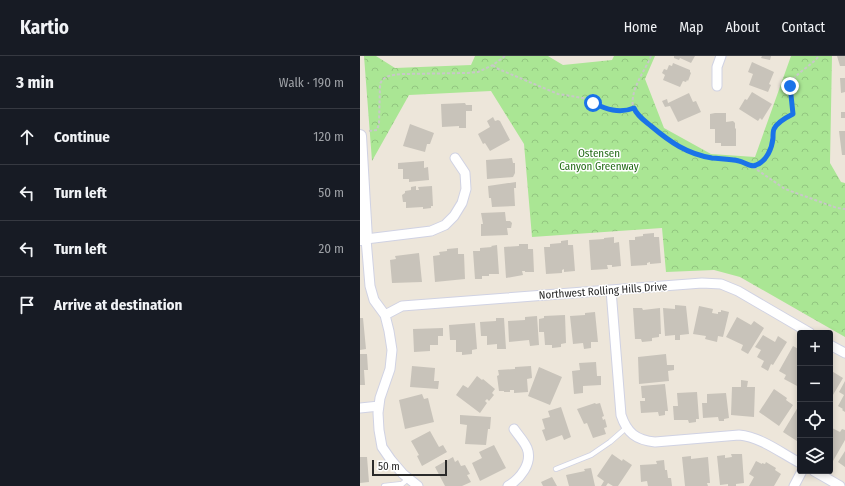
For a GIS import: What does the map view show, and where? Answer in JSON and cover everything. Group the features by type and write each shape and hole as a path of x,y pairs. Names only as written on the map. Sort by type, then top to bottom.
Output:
{"street":[{"path":"717,86 716,67 721,56"},
{"path":"363,133 363,239 370,286 374,300 385,315 392,350 390,369 380,398 379,430 382,447 391,460 418,486"},
{"path":"363,239 431,231 445,225 454,216 462,203 466,189 465,173 455,158"},
{"name":"Northwest Rolling Hills Drive","path":"385,315 402,306 702,283 721,284 805,330"},
{"path":"611,290 621,415 626,428 637,438 655,442 739,435 748,436 757,439 797,461"},
{"path":"833,346 845,353"},
{"path":"360,408 379,406"},
{"path":"508,486 521,476 526,468 528,458 527,448 514,429"},
{"path":"794,486 800,474"},
{"path":"819,474 840,486"}],"lane":[{"path":"556,469 591,455 610,442 626,428"},
{"path":"384,486 402,484 409,478"}],"path":[{"path":"363,133 377,130 379,124 380,84 382,79 402,74 478,72 493,65 505,56"},
{"path":"651,56 634,92 634,108 642,118 663,136 676,146 688,152 701,156 739,161 752,166 785,189 837,208 845,208"},
{"path":"752,166 763,161 768,154 777,124 793,114 790,86 794,79 819,56"},
{"path":"493,65 496,68 547,90 558,94 583,98 608,110 618,111 634,108"}],"green space":[{"name":"Ostensen Canyon Greenway","path":"364,56 376,56 395,68 471,65 475,56 548,56 563,65 612,60 614,56 655,56 645,79 664,128 711,154 755,157 791,56 832,56 830,163 841,182 845,183 845,337 740,277 714,270 666,272 662,228 532,237 524,144 491,91 409,95 372,161"}],"building":[{"path":"674,56 695,56 691,63 680,58 679,60 674,58"},
{"path":"762,56 771,56 770,60 761,58"},
{"path":"837,56 845,56 845,66 840,66"},
{"path":"752,62 774,72 769,84 771,85 768,92 749,85 753,74 748,72"},
{"path":"673,63 690,70 691,73 688,81 683,81 680,87 663,80 665,75 662,73 664,69 667,70 669,65 672,66"},
{"path":"840,78 845,78 845,92 841,93"},
{"path":"752,92 772,104 762,120 760,118 758,121 739,109 745,99 747,100"},
{"path":"689,93 693,102 696,101 701,112 678,122 670,106 665,107 662,101 667,99 668,103"},
{"path":"465,103 466,105 472,105 472,111 466,111 466,128 459,128 459,126 442,127 441,104"},
{"path":"841,112 845,112 845,118 841,118"},
{"path":"726,113 726,122 733,121 735,123 736,146 721,146 721,143 715,143 715,129 710,129 710,114"},
{"path":"493,117 495,121 500,121 510,140 490,151 485,143 483,144 478,134 490,127 487,121"},
{"path":"410,124 434,133 430,144 427,144 425,152 403,146"},
{"path":"839,131 845,131 845,155 842,155"},
{"path":"512,158 513,163 515,163 515,173 513,177 487,179 486,160"},
{"path":"424,161 424,168 428,167 429,180 409,182 409,179 403,179 403,169 398,169 398,163"},
{"path":"516,182 516,188 514,188 515,206 492,207 491,198 489,198 488,186"},
{"path":"416,186 416,190 419,190 418,187 432,186 433,206 431,206 431,208 406,208 406,202 403,202 402,195 405,191 411,190 411,187"},
{"path":"505,212 506,221 510,221 512,223 511,228 507,228 508,235 481,236 481,224 483,224 481,213"},
{"path":"654,233 654,237 659,237 661,263 650,264 650,262 647,263 647,265 631,266 629,240 635,240 635,237 643,236 643,234"},
{"path":"614,237 614,243 619,242 621,266 612,267 612,265 607,265 608,269 591,270 589,240"},
{"path":"568,240 568,245 573,245 575,271 564,272 564,269 562,270 562,273 546,274 544,247 550,247 550,244 561,243 561,241"},
{"path":"519,244 528,244 528,249 533,249 534,272 522,271 523,275 506,278 504,247 519,246"},
{"path":"497,245 499,274 489,274 489,276 482,276 482,279 475,279 473,251 480,251 480,248"},
{"path":"458,248 458,254 464,254 465,279 435,282 433,256 440,255 439,252 447,251 447,249"},
{"path":"419,253 422,282 392,283 390,260 396,259 395,256"},
{"path":"675,305 686,306 689,334 680,335 680,340 675,340 675,335 665,336 663,308 675,309"},
{"path":"699,306 713,309 712,313 718,314 721,310 729,312 723,337 718,336 717,342 705,339 706,336 693,334"},
{"path":"633,308 642,308 643,310 660,308 661,334 659,334 659,337 652,338 652,341 642,342 641,339 635,339"},
{"path":"595,312 598,342 591,342 591,348 584,349 583,343 573,344 570,316 585,315 585,313"},
{"path":"565,315 566,343 561,344 561,347 552,348 552,345 545,345 544,332 539,332 539,319 544,318 544,316"},
{"path":"537,316 539,345 530,346 529,340 509,342 508,321 525,320 525,317"},
{"path":"737,317 751,325 754,321 764,328 748,354 741,350 743,345 726,337"},
{"path":"360,318 363,318 366,349 360,350"},
{"path":"496,318 504,318 506,349 497,349 497,344 487,345 487,336 481,336 480,322 496,321"},
{"path":"475,323 477,349 472,350 472,354 462,355 462,352 456,352 456,340 450,340 449,325"},
{"path":"443,328 443,336 438,336 438,345 430,345 430,351 414,352 413,329"},
{"path":"763,335 775,342 778,336 787,342 773,365 771,364 768,371 761,367 764,361 757,357 761,350 755,347"},
{"path":"793,346 797,348 797,386 784,379 786,375 779,371"},
{"path":"360,354 367,354 368,370 364,370 365,385 360,385"},
{"path":"666,354 667,365 674,365 674,370 668,371 669,381 639,384 638,357"},
{"path":"596,362 597,376 601,376 601,385 583,386 583,393 574,394 572,371 580,370 579,363"},
{"path":"412,366 435,368 434,381 439,381 438,389 410,387"},
{"path":"531,366 532,378 527,379 528,392 514,393 514,390 510,390 510,392 499,391 497,376 499,375 498,370"},
{"path":"539,367 562,377 550,405 528,396"},
{"path":"833,372 843,378 833,395"},
{"path":"477,376 495,389 492,393 494,395 489,401 487,399 485,401 487,403 480,413 456,395 463,385 468,388"},
{"path":"741,380 748,381 747,387 755,387 754,417 731,415 732,387 741,387"},
{"path":"845,381 845,412 838,406 844,395 839,392"},
{"path":"665,384 668,411 665,411 665,415 659,416 658,412 641,413 640,401 645,401 645,398 642,398 641,386"},
{"path":"774,389 787,398 786,400 793,405 779,426 759,412"},
{"path":"697,392 699,419 696,419 696,422 689,423 688,420 674,420 673,406 678,406 677,393"},
{"path":"726,393 729,418 724,419 724,421 719,421 718,417 703,418 702,403 707,403 707,394"},
{"path":"422,394 424,399 428,398 434,422 405,429 399,400"},
{"path":"595,403 600,403 604,416 602,417 603,420 605,419 607,427 604,428 606,434 593,438 587,423 584,424 577,409"},
{"path":"561,407 571,437 564,440 562,435 546,441 542,430 545,429 542,419 550,417 548,411"},
{"path":"797,409 797,441 783,432"},
{"path":"460,415 491,417 486,445 465,444 467,425 460,424"},
{"path":"833,428 840,432 842,429 845,430 845,440 833,461"},
{"path":"430,431 439,447 443,445 447,452 422,466 417,456 419,455 411,441"},
{"path":"494,445 506,468 480,481 472,463 482,458 479,452"},
{"path":"845,451 845,467 838,462"},
{"path":"612,454 622,461 623,459 632,465 618,486 613,486 608,483 606,486 601,486 604,481 597,476"},
{"path":"731,454 742,454 744,483 736,484 736,486 728,486 728,484 720,485 717,456 725,455 725,458 732,457"},
{"path":"691,456 691,459 708,457 710,483 707,483 708,486 685,486 682,457"},
{"path":"360,457 367,457 369,482 360,483"},
{"path":"453,457 455,462 458,460 461,466 465,465 470,474 467,475 471,482 462,486 445,486 435,467"},
{"path":"664,460 665,470 667,470 668,478 671,478 672,486 648,486 647,481 641,482 640,465 657,464 656,461"},
{"path":"756,461 762,464 765,464 766,462 776,468 775,470 781,474 774,486 749,486 754,477 749,474"},
{"path":"591,468 595,486 569,486 566,475 585,471 584,469"},
{"path":"552,477 557,486 543,486 541,482"}],"route":[{"path":"593,103 608,110 618,111 634,108 634,111 663,136 676,146 688,152 701,156 739,161 752,166 763,161 768,154 777,124 793,114 790,86"}]}
